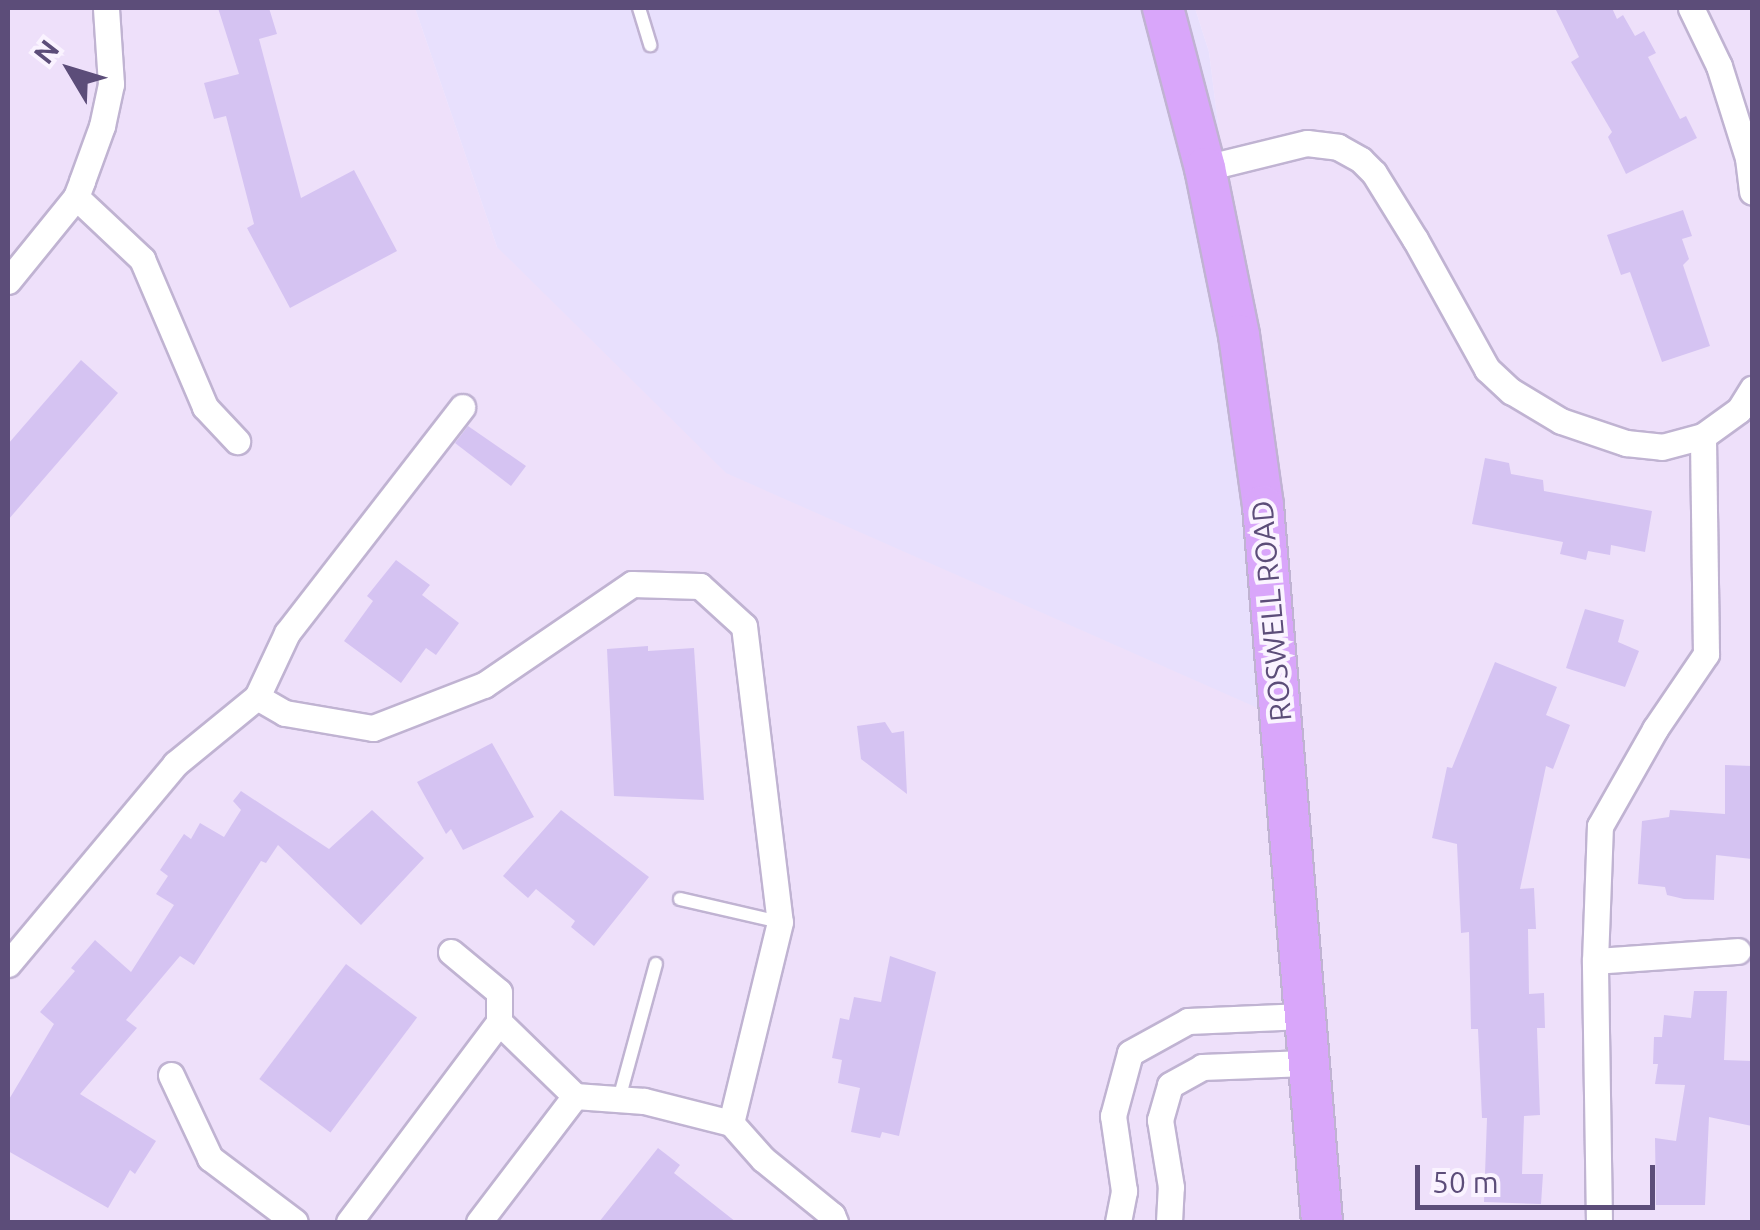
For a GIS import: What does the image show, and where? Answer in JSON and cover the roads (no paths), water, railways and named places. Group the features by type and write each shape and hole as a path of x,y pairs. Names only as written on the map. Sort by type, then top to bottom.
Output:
{"main road":[{"name":"ROSWELL ROAD","path":"1164,8 1206,168 1239,335 1264,506 1306,1063 1322,1222"}],"street":[{"path":"8,282 76,197 102,126 110,84 106,8"},
{"path":"1691,8 1718,66 1748,158 1752,192"},
{"path":"1206,168 1307,143 1338,147 1374,173 1487,368 1511,391 1561,421 1626,443 1662,446 1703,436 1739,410 1752,390"},
{"path":"76,197 142,259 206,406 237,441"},
{"path":"8,964 175,764 257,698 287,633 462,407"},
{"path":"1599,1222 1595,961 1600,826 1654,729 1706,654 1703,436"},
{"path":"257,698 285,713 372,728 484,685 632,584 700,586 744,626 780,922 731,1123"},
{"path":"1595,961 1738,951"},
{"path":"349,1222 499,1022 499,992 451,952"},
{"path":"1118,1222 1124,1191 1113,1116 1130,1054 1188,1021 1304,1016"},
{"path":"499,1022 575,1096 644,1100 731,1123 763,1159 832,1214 835,1222"},
{"path":"1169,1222 1171,1188 1160,1120 1170,1085 1202,1067 1306,1063"},
{"path":"171,1075 210,1158 295,1222"},
{"path":"480,1222 575,1096"}],"lane":[{"path":"639,8 650,45"},
{"path":"680,900 780,922"},
{"path":"619,1099 656,964"}]}
